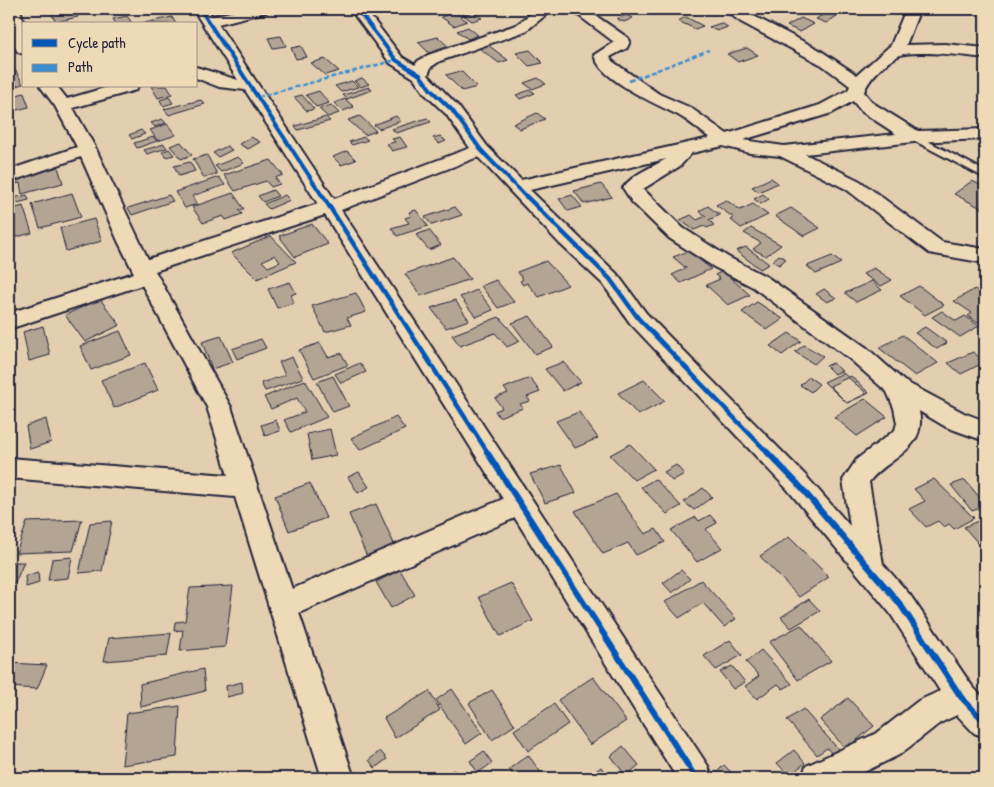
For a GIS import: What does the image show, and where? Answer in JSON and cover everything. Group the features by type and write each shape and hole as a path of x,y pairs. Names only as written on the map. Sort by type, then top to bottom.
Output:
{"street":[{"path":"13,9 16,38"},
{"path":"260,9 204,15 521,503 696,778"},
{"path":"357,9 396,60 420,75 431,90 452,110 481,150 566,238 610,279 638,318 797,483 900,604 961,697 985,722"},
{"path":"420,75 424,64 434,58 497,38 521,28 546,9"},
{"path":"577,9 622,41 621,45 602,54 604,63 653,98 685,112 724,140 750,148 784,152 914,138 985,134"},
{"path":"730,9 840,68 857,88 867,107 914,138"},
{"path":"517,187 685,150 826,109 857,88 872,69 896,50 913,9"},
{"path":"896,50 945,49 985,53"},
{"path":"840,68 872,69"},
{"path":"198,73 224,83 250,86"},
{"path":"115,88 56,96 87,149 128,241 219,407 338,778"},
{"path":"9,176 87,149"},
{"path":"9,321 330,207 481,150"},
{"path":"685,150 675,162 638,182 633,188 639,198 676,233 721,262 760,282 859,354 896,387 955,420 985,431"},
{"path":"784,152 854,185 936,248 985,256"},
{"path":"870,568 856,480 863,467 893,448 909,431 911,420 907,406 896,387"},
{"path":"9,468 244,486"},
{"path":"282,607 521,503"},
{"path":"818,778 888,744 929,712 961,697"}],"lane":[{"path":"914,138 985,175"}],"building":[{"path":"74,9 78,17 56,22 51,13"},
{"path":"638,9 654,9 661,11 654,15"},
{"path":"454,12 467,21 454,26 441,17"},
{"path":"473,12 482,18 472,21 463,15"},
{"path":"827,12 837,16 826,23 816,19"},
{"path":"626,15 633,18 624,22 617,19"},
{"path":"127,16 131,22 115,22 113,19"},
{"path":"172,17 175,22 149,22"},
{"path":"686,17 703,26 695,29 678,21"},
{"path":"801,18 814,24 800,32 787,26"},
{"path":"721,23 728,27 717,31 709,27"},
{"path":"468,27 478,35 468,39 457,31"},
{"path":"281,36 286,46 273,48 268,38"},
{"path":"438,37 452,50 431,55 418,42"},
{"path":"488,45 508,60 499,63 479,48"},
{"path":"301,46 307,57 296,59 291,48"},
{"path":"747,48 758,55 738,62 727,54"},
{"path":"530,50 543,63 529,66 516,53"},
{"path":"325,59 339,71 325,75 311,63"},
{"path":"16,71 22,84 9,88 9,72"},
{"path":"461,71 477,87 462,91 446,75"},
{"path":"362,78 369,84 361,87 354,81"},
{"path":"538,78 546,84 532,89 524,83"},
{"path":"352,81 358,87 341,92 335,86"},
{"path":"369,87 372,90 347,99 343,95"},
{"path":"152,88 168,88 172,94 158,98"},
{"path":"530,90 535,93 520,99 516,95"},
{"path":"319,91 329,103 316,107 306,95"},
{"path":"24,93 29,107 9,112 9,97"},
{"path":"302,95 314,109 307,111 294,97"},
{"path":"169,97 173,103 163,106 160,100"},
{"path":"345,99 354,107 343,111 334,103"},
{"path":"201,100 205,104 169,115 164,109"},
{"path":"331,105 339,113 328,117 319,109"},
{"path":"537,113 545,119 520,129 513,124"},
{"path":"360,116 376,131 365,135 348,120"},
{"path":"396,116 401,121 379,129 374,125"},
{"path":"326,117 330,121 298,130 295,126"},
{"path":"427,118 431,122 396,133 392,129"},
{"path":"162,119 166,123 155,127 151,123"},
{"path":"167,124 176,135 158,141 150,130"},
{"path":"141,130 145,134 132,139 129,135"},
{"path":"440,136 446,141 439,144 433,138"},
{"path":"153,137 157,141 137,148 134,143"},
{"path":"251,137 260,142 248,149 239,144"},
{"path":"364,137 368,140 352,145 349,142"},
{"path":"400,137 407,147 392,151 387,144 395,142 392,139"},
{"path":"181,142 192,155 181,159 170,146"},
{"path":"164,144 167,148 147,154 144,150"},
{"path":"227,146 232,150 218,157 213,153"},
{"path":"169,149 174,155 166,157 162,152"},
{"path":"347,151 356,160 341,165 333,157"},
{"path":"207,155 217,174 204,178 193,159"},
{"path":"238,157 244,163 221,172 215,166"},
{"path":"271,160 283,175 275,178 280,184 271,187 266,181 235,191 224,175"},
{"path":"190,162 195,171 179,176 174,166"},
{"path":"58,167 63,183 22,194 20,183 11,185 14,198 27,195 29,200 9,205 9,179"},
{"path":"219,177 225,185 192,196 197,204 185,208 175,192"},
{"path":"771,178 778,183 759,192 752,187"},
{"path":"972,181 985,187 985,210 954,194"},
{"path":"601,184 612,197 584,204 574,191"},
{"path":"273,190 278,196 263,202 258,196"},
{"path":"72,193 81,217 40,228 32,204"},
{"path":"233,193 244,209 239,210 242,214 226,220 223,216 203,223 192,207"},
{"path":"763,194 769,199 761,204 754,199"},
{"path":"169,195 173,201 132,215 128,208"},
{"path":"285,195 290,200 269,209 264,204"},
{"path":"572,195 582,207 568,211 559,199"},
{"path":"726,200 740,210 753,204 768,215 741,228 731,220 734,218 716,205"},
{"path":"23,206 32,233 9,239 9,210"},
{"path":"708,206 720,215 709,220 714,225 694,230 680,220 691,215 697,220 706,216 699,211"},
{"path":"455,207 462,215 432,225 425,217"},
{"path":"791,208 820,228 804,236 775,216"},
{"path":"416,210 428,226 397,236 391,228 409,223 405,218 411,216 409,212"},
{"path":"94,219 102,241 66,251 60,228"},
{"path":"312,224 328,244 295,257 279,236"},
{"path":"751,228 781,245 766,256 753,249 761,243 744,233"},
{"path":"429,230 441,245 429,250 416,235"},
{"path":"271,236 296,262 257,279 231,253","holes":["275,255 280,262 268,267 262,261"]},
{"path":"746,247 769,264 760,269 736,251"},
{"path":"689,251 711,269 681,283 672,275 686,268 673,257"},
{"path":"779,255 786,259 779,265 772,261"},
{"path":"832,256 841,263 816,274 807,266"},
{"path":"453,257 470,279 421,296 405,274"},
{"path":"546,261 568,285 539,297 527,283 523,285 520,281 523,279 517,272"},
{"path":"874,268 892,280 881,286 863,274"},
{"path":"723,271 750,295 728,305 706,285 720,279 715,275"},
{"path":"496,280 514,302 498,308 481,286"},
{"path":"872,281 882,290 856,302 845,293"},
{"path":"290,282 296,293 291,295 294,303 277,308 268,289"},
{"path":"919,286 944,305 925,315 900,296"},
{"path":"824,289 836,298 827,302 816,294"},
{"path":"975,289 985,296 985,319 978,323 968,316 972,313 954,301"},
{"path":"477,290 493,310 476,317 460,297"},
{"path":"356,293 366,312 347,318 351,325 325,332 312,306"},
{"path":"100,299 120,325 85,342 65,315"},
{"path":"455,300 469,320 446,328 431,308"},
{"path":"757,302 783,319 767,330 742,312"},
{"path":"942,311 956,321 965,316 979,326 960,337 932,317"},
{"path":"530,316 553,347 535,354 512,323"},
{"path":"499,317 520,341 507,347 495,333 460,346 452,335"},
{"path":"43,326 50,355 29,361 23,332"},
{"path":"925,327 947,343 937,349 915,333"},
{"path":"120,331 131,355 91,370 80,346"},
{"path":"789,333 801,341 782,355 770,346"},
{"path":"903,335 938,363 915,376 879,348"},
{"path":"221,336 233,362 212,369 202,342"},
{"path":"261,339 266,348 237,359 232,349"},
{"path":"320,343 328,357 341,353 348,365 314,378 299,350"},
{"path":"804,345 823,356 814,364 795,352"},
{"path":"973,352 985,362 961,374 948,363"},
{"path":"292,357 303,378 265,391 261,383 285,375 279,362"},
{"path":"563,362 581,382 563,391 545,369"},
{"path":"145,363 158,390 114,408 101,380"},
{"path":"360,363 366,372 341,383 335,374"},
{"path":"833,363 842,371 834,374 826,366"},
{"path":"843,373 866,394 847,403 824,382"},
{"path":"333,376 349,406 333,412 317,382"},
{"path":"851,376 869,393 847,403 830,386"},
{"path":"809,377 819,384 811,392 800,385"},
{"path":"530,378 540,392 527,397 530,401 520,404 523,408 499,417 495,411 502,408 495,398 508,393 504,388"},
{"path":"305,380 327,417 291,432 284,420 305,412 297,398 271,409 264,397"},
{"path":"644,380 665,401 638,415 618,393"},
{"path":"865,399 887,417 857,436 834,417"},
{"path":"579,412 598,438 575,448 556,421"},
{"path":"396,417 405,429 360,450 351,438"},
{"path":"46,419 51,442 30,449 26,426"},
{"path":"276,420 280,431 265,436 261,425"},
{"path":"330,429 336,455 312,460 307,434"},
{"path":"630,444 654,469 634,480 610,455"},
{"path":"561,465 576,493 545,503 530,474"},
{"path":"676,465 684,474 672,481 664,472"},
{"path":"359,472 369,487 358,493 348,477"},
{"path":"655,479 681,506 667,514 641,487"},
{"path":"934,479 974,518 954,529 949,524 944,527 938,521 926,527 909,509 925,501 914,489"},
{"path":"965,480 985,506 972,511 951,485"},
{"path":"310,483 326,518 289,531 275,496"},
{"path":"703,488 712,497 694,510 684,502"},
{"path":"616,494 645,534 656,529 665,542 636,555 628,543 603,554 575,511"},
{"path":"376,504 395,546 367,557 349,514"},
{"path":"710,515 717,523 706,529 722,548 697,562 671,530 696,517 699,521"},
{"path":"985,518 985,551 964,527"},
{"path":"82,520 73,551 16,553 27,522"},
{"path":"112,521 102,571 79,573 90,523"},
{"path":"789,537 829,577 799,597 760,556"},
{"path":"72,557 68,578 48,580 52,559"},
{"path":"9,562 24,562 15,583 9,583"},
{"path":"400,570 415,595 391,608 376,582"},
{"path":"681,570 690,579 672,593 663,583"},
{"path":"38,572 39,583 26,587 25,576"},
{"path":"701,580 736,619 724,627 703,603 679,618 665,602"},
{"path":"511,583 533,621 500,636 479,597"},
{"path":"233,586 225,647 180,651 183,630 174,631 175,622 185,621 190,588"},
{"path":"809,599 820,611 791,628 781,617"},
{"path":"801,625 831,661 798,680 769,642"},
{"path":"171,633 167,656 104,661 109,638"},
{"path":"730,640 742,655 716,670 704,656"},
{"path":"761,650 792,684 783,689 778,684 757,699 745,686 759,676 746,662"},
{"path":"9,663 47,665 37,689 9,687"},
{"path":"732,666 745,682 733,689 720,672"},
{"path":"203,669 205,691 141,707 140,684"},
{"path":"593,677 626,721 590,745 558,700"},
{"path":"242,682 243,693 227,697 226,686"},
{"path":"452,689 482,733 466,744 436,700"},
{"path":"492,690 515,725 492,740 469,703"},
{"path":"429,691 440,710 395,738 384,718"},
{"path":"848,698 874,726 846,749 820,720"},
{"path":"554,704 568,724 528,751 514,730"},
{"path":"180,706 177,757 122,765 127,713"},
{"path":"803,709 838,749 832,754 827,748 817,755 787,720"},
{"path":"623,746 639,765 626,776 611,756"},
{"path":"794,750 805,763 789,776 777,763"},
{"path":"380,751 387,759 375,768 369,760"},
{"path":"484,751 492,763 478,773 470,761"},
{"path":"528,755 545,778 515,778 509,769"},
{"path":"724,765 737,778 711,778"},
{"path":"601,767 609,778 586,778"},
{"path":"454,770 457,778 438,778"}],"marked path":[{"path":"629,81 709,50"},
{"path":"258,97 396,60"}],"cycle path":[{"path":"200,9 330,207 696,778"},
{"path":"357,9 396,60 420,75 431,90 452,110 481,150 566,238 610,279 638,318 797,483 900,604 961,697 985,722"}]}
